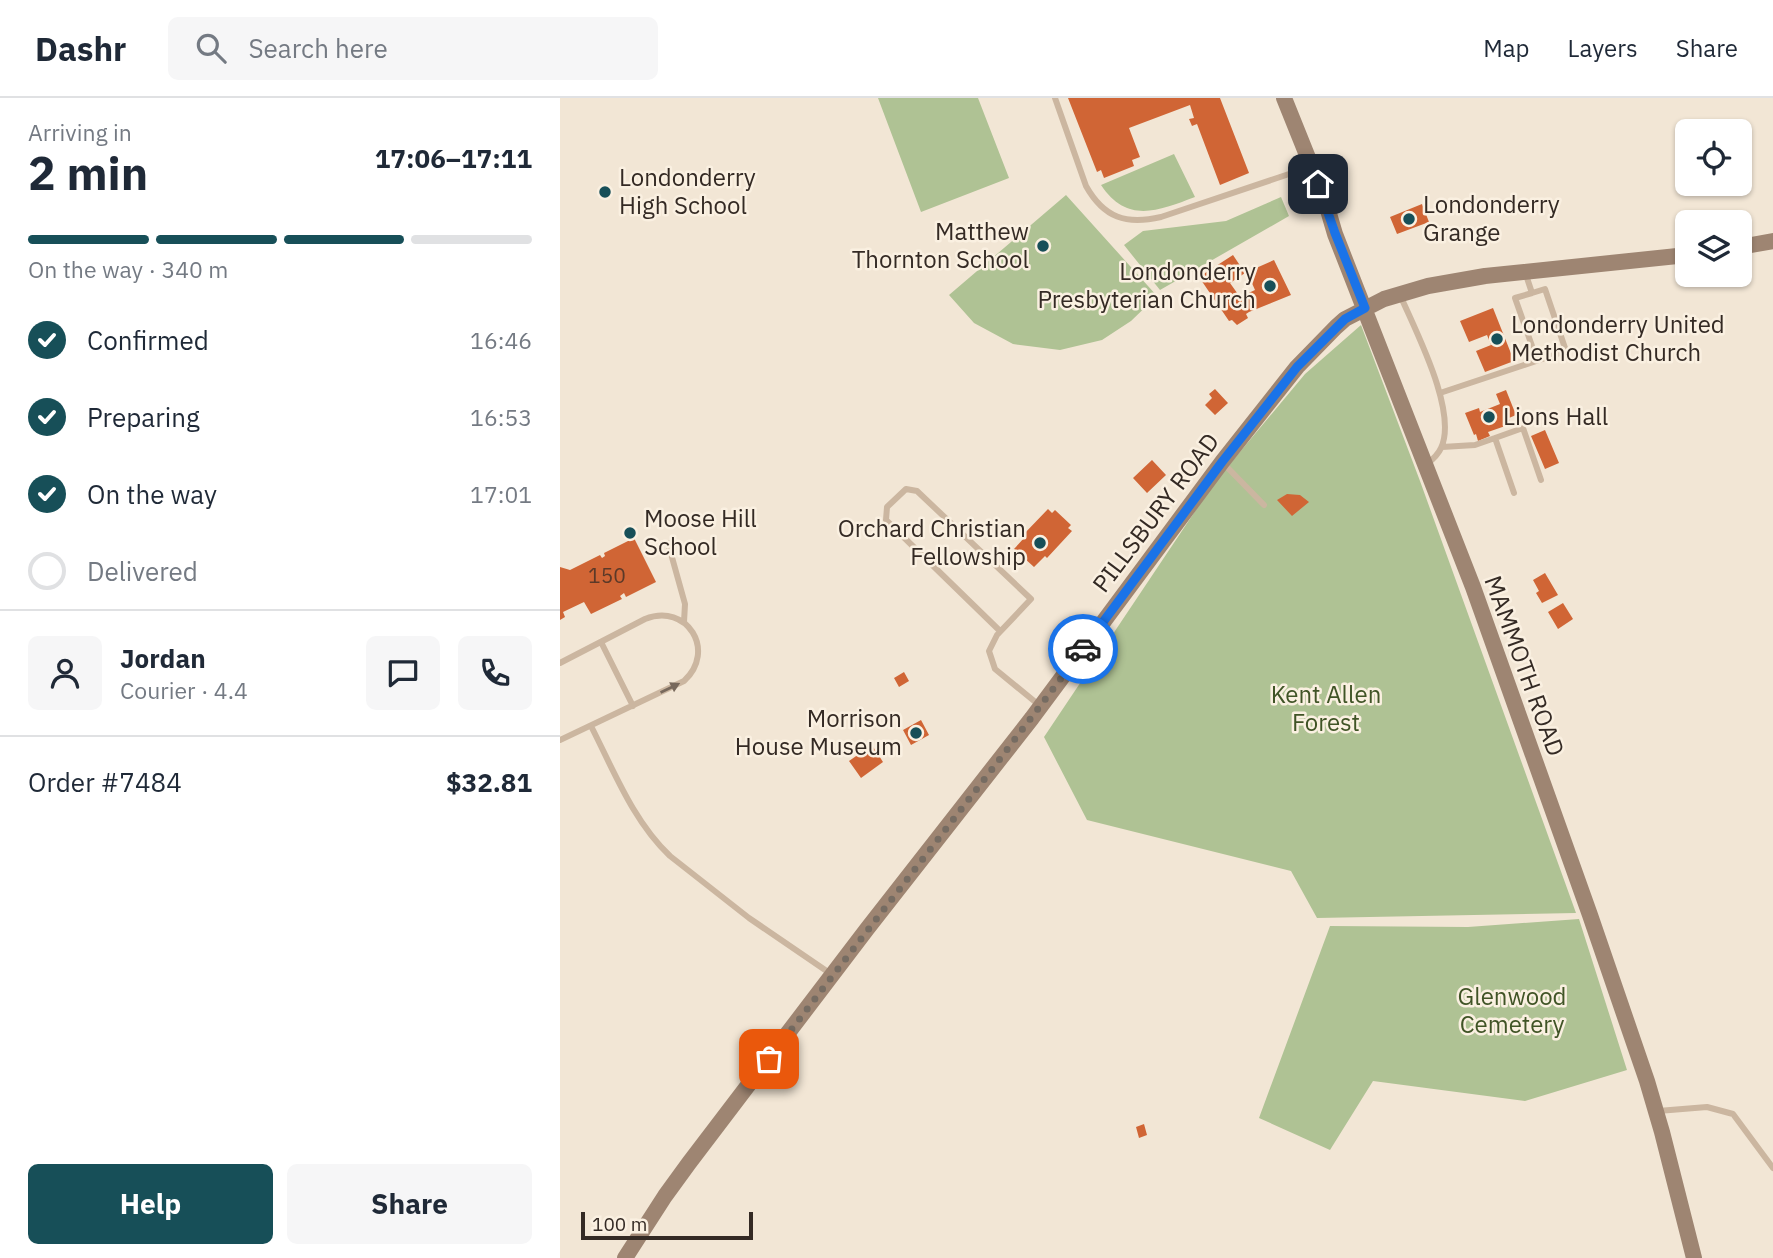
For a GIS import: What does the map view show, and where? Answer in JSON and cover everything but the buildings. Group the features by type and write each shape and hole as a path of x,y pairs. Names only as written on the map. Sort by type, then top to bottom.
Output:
{"street":[{"name":"MAMMOTH ROAD","path":"1284,98 1473,587 1656,1112 1694,1258"},
{"path":"1752,245 1773,241"},
{"name":"PILLSBURY ROAD","path":"625,1258 689,1163 1041,706 1222,462 1297,367 1345,319 1399,293 1428,286 1473,278 1675,256"}],"lane":[{"path":"1055,98 1093,199 1100,207 1121,219 1134,221 1161,217 1312,167"},
{"path":"1525,272 1532,293"},
{"path":"1440,393 1566,351 1545,289 1516,298 1536,360"},
{"path":"1399,293 1444,408 1445,433 1442,447 1426,466"},
{"path":"1442,447 1475,445 1523,428 1541,480"},
{"path":"1495,438 1514,493"},
{"path":"1222,462 1264,505"},
{"path":"1000,631 886,520 887,507 906,489 917,491 1031,599 1000,631 989,651 995,669 1041,706"},
{"path":"668,543 685,604 684,622"},
{"path":"560,663 651,617 668,616 684,622 695,636 698,648 692,672 678,684 560,740"},
{"path":"601,642 633,706"},
{"path":"591,726 634,809 659,846 749,918 832,975"},
{"path":"1656,1112 1707,1107 1733,1114 1773,1168"}],"green space":[{"path":"878,98 978,98 1009,178 921,212"},
{"path":"1174,154 1195,197 1156,210 1132,210 1111,197 1101,185"},
{"path":"1066,195 1157,296 1131,321 1102,340 1060,350 1013,344 974,323 949,295"},
{"path":"1281,197 1289,216 1160,290 1124,245 1143,231 1226,221"},
{"name":"Kent Allen Forest","path":"1361,325 1576,913 1317,918 1291,871 1087,820 1044,737 1214,483 1305,374"},
{"name":"Glenwood Cemetery","path":"1579,919 1627,1070 1525,1101 1373,1081 1330,1150 1259,1118 1330,926 1468,927"}],"way so far":[{"path":"769,1059 1083,649"}],"place":[{"name":"Londonderry High School","path":"605,192"},
{"name":"Londonderry Grange","path":"1409,219"},
{"name":"Matthew Thornton School","path":"1043,246"},
{"name":"Londonderry Presbyterian Church","path":"1270,286"},
{"name":"Londonderry United Methodist Church","path":"1497,339"},
{"name":"Lions Hall","path":"1489,417"},
{"name":"Moose Hill School","path":"630,533"},
{"name":"Orchard Christian Fellowship","path":"1040,543"},
{"name":"Morrison House Museum","path":"916,733"}],"route":[{"path":"1083,649 1222,462 1297,367 1345,319 1365,308 1318,184"}]}
